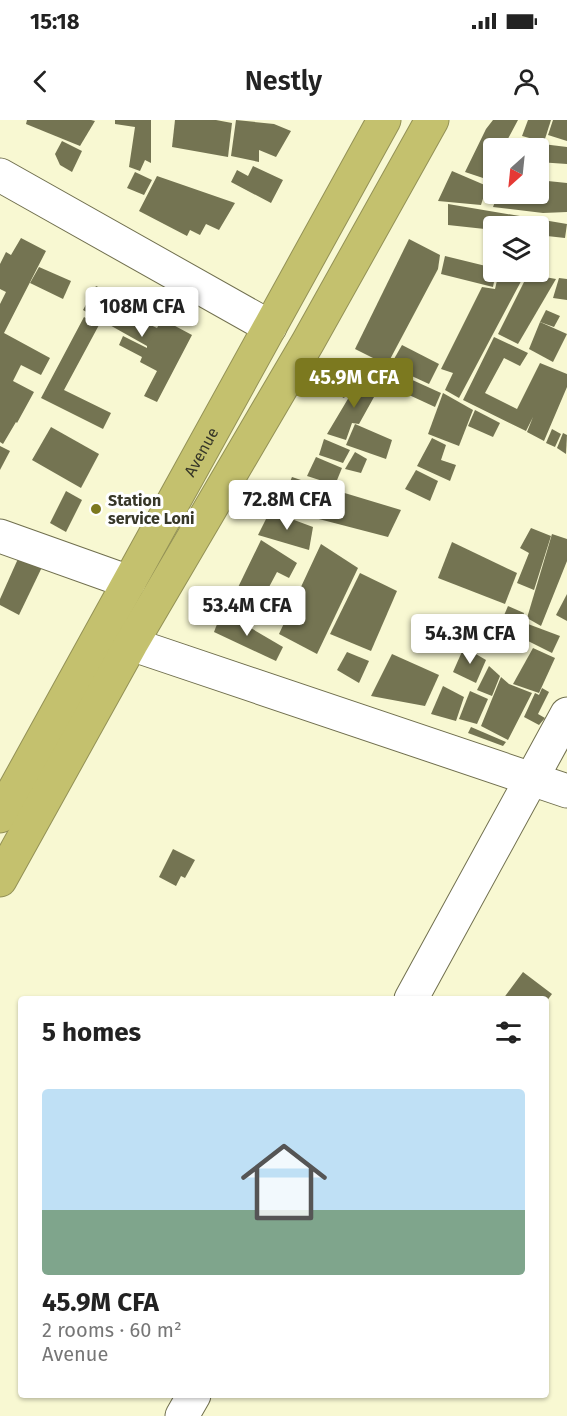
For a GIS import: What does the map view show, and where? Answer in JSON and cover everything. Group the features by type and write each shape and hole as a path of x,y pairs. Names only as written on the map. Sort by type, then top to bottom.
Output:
{"highway":[{"name":"Avenue","path":"0,816 384,120"},
{"path":"0,880 131,644 308,342 432,120"}],"street":[{"path":"0,175 270,327"},
{"path":"0,536 129,582"},
{"path":"131,644 567,791"},
{"path":"413,996 567,714"},
{"path":"182,1416 192,1398"}],"building":[{"path":"27,120 95,121 80,146 26,124"},
{"path":"115,120 151,120 151,163 145,160 140,171 129,167 135,127 115,124"},
{"path":"175,120 216,120 232,123 228,157 172,147"},
{"path":"236,120 274,124 291,131 276,157 259,150 259,162 231,156"},
{"path":"493,120 518,120 508,138 483,138 483,178 465,172 486,129"},
{"path":"528,120 551,120 545,138 522,136"},
{"path":"553,120 567,120 567,141 548,135"},
{"path":"62,141 82,151 72,172 60,165 55,154"},
{"path":"549,145 567,147 567,164 549,163"},
{"path":"253,166 283,180 271,203 231,182 237,170 248,176"},
{"path":"452,171 483,184 481,205 438,201"},
{"path":"135,172 152,180 144,195 127,188"},
{"path":"157,176 235,203 219,230 206,224 200,235 190,230 187,236 139,211"},
{"path":"549,181 567,183 567,212 543,213 493,207 494,204 549,204"},
{"path":"448,204 519,216 483,216 483,229 448,225"},
{"path":"549,221 567,224 565,238 549,236"},
{"path":"21,238 46,251 4,333 50,358 41,375 21,365 13,381 34,392 3,444 0,442 0,304 6,292 0,289 0,264 6,252 11,255"},
{"path":"409,239 440,255 438,269 387,365 355,349"},
{"path":"445,256 483,265 483,282 494,282 493,287 441,274"},
{"path":"39,267 71,281 63,299 30,283"},
{"path":"549,278 556,279 518,344 498,334 524,282 549,282"},
{"path":"559,278 567,279 567,300 553,298"},
{"path":"497,282 521,282 459,398 445,390 453,373 441,369 482,287 495,289"},
{"path":"96,286 129,301 123,312 157,328 162,319 192,335 157,402 144,396 157,371 140,362 142,357 119,345 123,336 147,348 147,346 83,310"},
{"path":"546,310 560,316 554,327 540,322"},
{"path":"84,317 99,325 64,390 111,413 103,429 41,398"},
{"path":"540,322 567,334 553,362 529,349"},
{"path":"494,337 528,353 520,366 504,358 485,393 517,409 540,363 567,374 567,387 544,441 527,432 533,417 526,431 463,400"},
{"path":"402,345 439,364 429,384 390,366"},
{"path":"375,363 441,393 435,407 368,376"},
{"path":"342,371 356,380 344,398 331,391"},
{"path":"361,377 379,388 359,424 352,423 346,440 327,434"},
{"path":"443,393 473,410 459,446 428,434"},
{"path":"475,410 500,423 493,437 468,426"},
{"path":"355,424 392,440 386,459 346,445"},
{"path":"51,427 99,454 81,488 32,460"},
{"path":"552,429 561,434 555,447 546,443"},
{"path":"563,433 567,435 566,454 557,448"},
{"path":"432,438 446,445 441,460 456,465 450,481 417,466"},
{"path":"324,439 350,450 343,463 319,455"},
{"path":"0,446 10,451 0,470"},
{"path":"355,452 367,459 361,473 345,469"},
{"path":"316,457 342,468 335,485 307,476"},
{"path":"416,470 438,481 430,501 405,489"},
{"path":"292,477 325,488 313,514 281,504"},
{"path":"328,488 401,510 388,537 315,518"},
{"path":"66,491 82,500 66,532 50,523"},
{"path":"270,511 313,527 309,550 258,535"},
{"path":"531,528 551,536 534,590 517,583 529,553 520,548"},
{"path":"552,534 567,539 567,561 541,626 527,618"},
{"path":"261,540 297,563 289,578 277,572 268,589 278,595 269,615 261,610 253,622 227,610"},
{"path":"452,542 517,573 505,604 438,578"},
{"path":"321,544 358,568 317,654 279,634"},
{"path":"21,552 44,563 19,615 0,605 0,599"},
{"path":"360,573 397,591 371,651 330,634"},
{"path":"567,594 567,621 556,615"},
{"path":"508,606 524,613 517,640 496,634"},
{"path":"222,611 283,647 276,661 214,632"},
{"path":"528,624 560,636 552,653 522,638"},
{"path":"464,647 486,660 476,683 453,672"},
{"path":"533,648 555,658 539,693 513,684"},
{"path":"347,652 369,661 359,683 337,670"},
{"path":"392,654 439,675 425,706 371,696"},
{"path":"489,666 500,676 492,696 477,690"},
{"path":"501,677 509,684 532,693 508,740 481,726"},
{"path":"443,686 464,697 456,721 431,714"},
{"path":"542,688 549,692 538,714 545,718 539,725 524,717 535,693 539,695"},
{"path":"470,691 488,699 477,724 459,719"},
{"path":"471,727 506,742 503,746 468,733"},
{"path":"173,849 195,860 185,878 181,876 176,886 159,877"},
{"path":"523,972 552,994 549,998 549,996 505,996"}],"place":[{"name":"Station service Loni","path":"96,509"}]}
